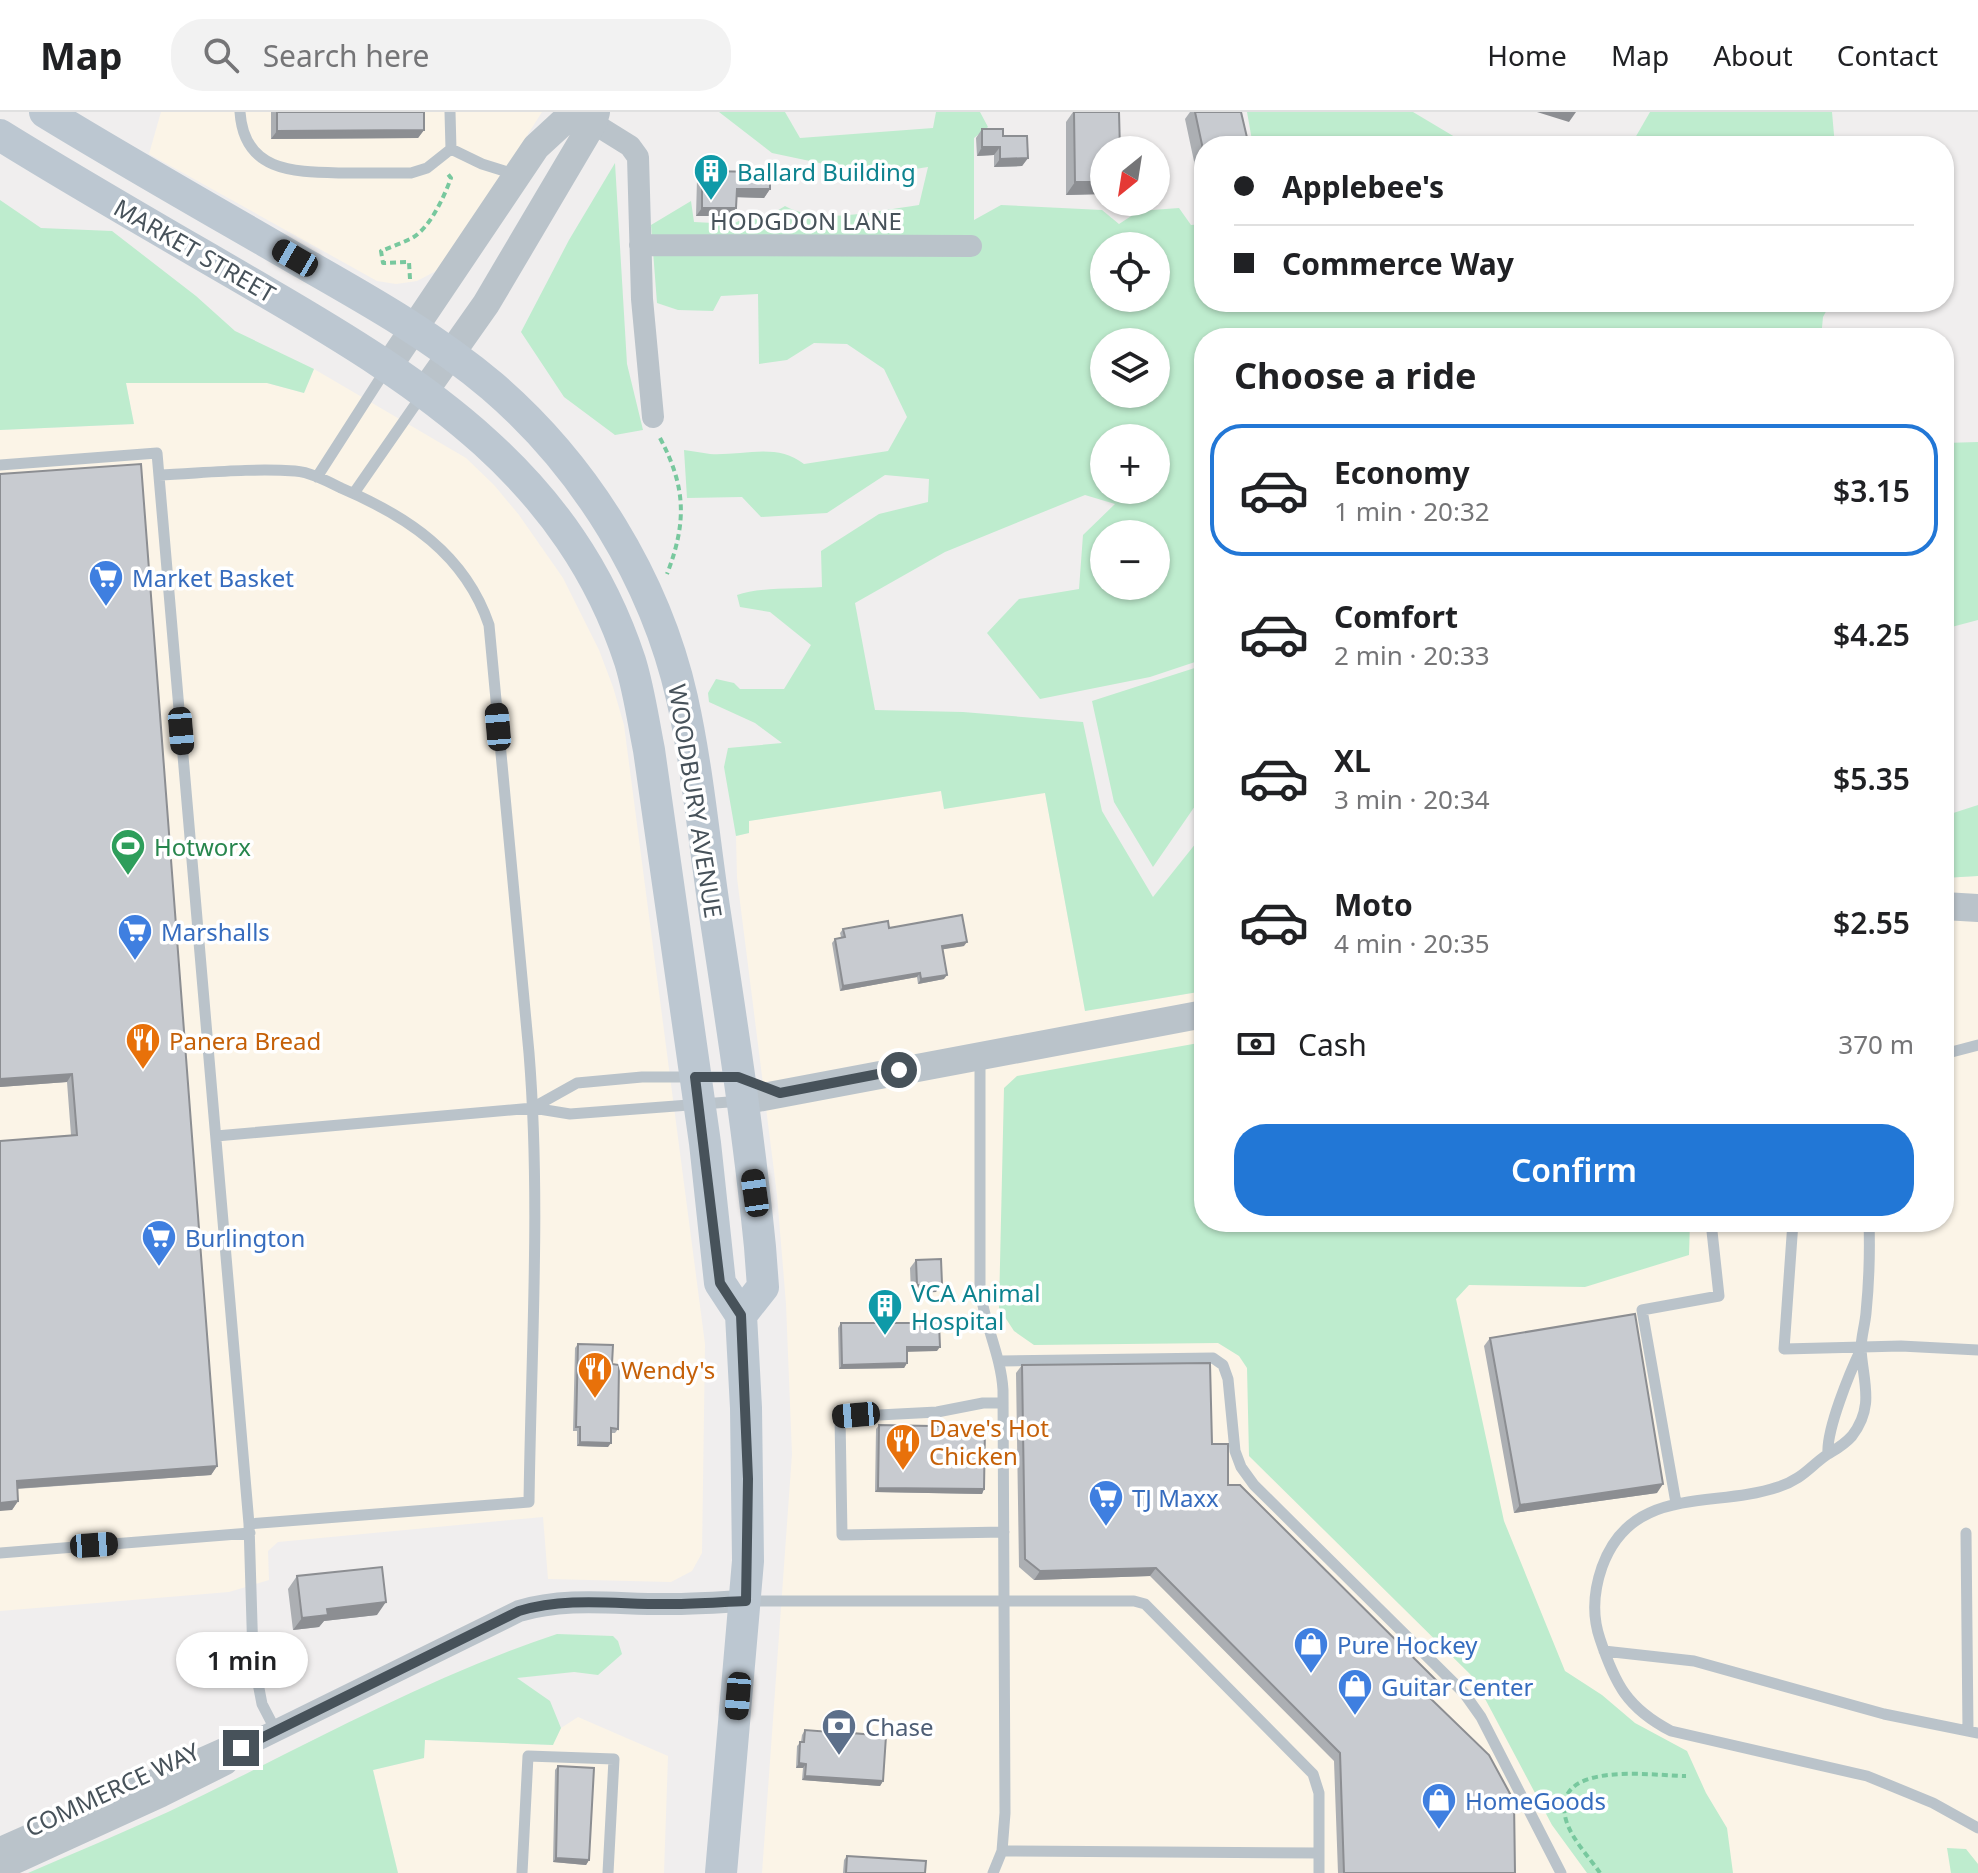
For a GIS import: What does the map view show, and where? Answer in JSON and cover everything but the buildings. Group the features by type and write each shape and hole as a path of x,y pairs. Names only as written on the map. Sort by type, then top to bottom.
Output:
{"main road":[{"name":"MARKET STREET","path":"45,112 415,329"},
{"name":"MARKET STREET","path":"0,135 348,340 388,367"},
{"name":"WOODBURY AVENUE","path":"415,329 492,386 523,416 579,481 627,553 657,617 681,694 697,778 755,1193 763,1287 741,1315"},
{"name":"WOODBURY AVENUE","path":"388,367 480,435 527,483 553,516 597,587 629,661 640,702 697,1090 720,1283 741,1315 748,1479 746,1601 721,1873"}],"street":[{"path":"388,367 536,147 588,116"},
{"path":"588,116 630,146 638,157 646,360 653,417"},
{"path":"424,392 486,304 588,116"},
{"name":"HODGDON LANE","path":"640,245 971,246"},
{"path":"1954,907 1978,908"},
{"path":"740,1089 780,1093 1194,1016"},
{"name":"COMMERCE WAY","path":"0,1848 221,1750 241,1748 491,1623 545,1603 746,1601"},
{"name":"COMMERCE WAY","path":"0,1870 175,1790 226,1764 241,1748"}],"lane":[{"path":"240,112 241,132 255,152 275,166 294,172 411,173 451,149"},
{"path":"450,112 451,149"},
{"path":"451,149 482,164 518,175"},
{"path":"317,477 388,367"},
{"path":"354,493 424,392"},
{"path":"0,465 157,453 249,1529 253,1657 262,1704 276,1731"},
{"path":"0,1553 529,1502 533,1364 533,1108 489,625 477,595 452,558 417,529 354,493 298,471 159,475"},
{"path":"1954,1051 1978,1045"},
{"path":"980,1056 980,1289 1000,1361 1003,1403 1005,1813 1002,1851 993,1873"},
{"path":"533,1108 577,1083 642,1077 697,1090 740,1089"},
{"path":"216,1136 533,1108 570,1114 697,1090 740,1089"},
{"path":"1676,1503 1642,1310 1719,1296 1712,1232"},
{"path":"1792,1232 1784,1349 1901,1346 1978,1350"},
{"path":"1869,1232 1861,1348 1867,1386 1863,1420 1841,1448 1781,1487 1676,1503 1647,1513 1634,1522 1603,1563 1598,1579 1595,1616 1604,1651 1618,1685 1642,1714 1671,1731 1867,1776 1933,1803 1978,1828"},
{"path":"1828,1454 1827,1443 1845,1383 1861,1348"},
{"path":"1000,1361 1213,1358 1223,1365 1228,1379 1235,1451 1241,1467 1254,1485 1464,1693 1481,1717 1561,1873"},
{"path":"1003,1403 983,1403 937,1412 840,1417 842,1535 1004,1532"},
{"path":"1604,1651 1694,1661 1884,1714 1973,1732 1966,1533"},
{"path":"746,1601 1004,1600 1134,1601 1145,1604 1313,1774 1319,1793 1319,1873"},
{"path":"522,1873 528,1756 614,1759 608,1873"},
{"path":"1002,1851 1318,1853"}],"path":[{"path":"410,279 409,262 383,263 381,251 413,237 437,207 451,178 437,160"},
{"path":"653,417 672,461 681,494 682,518 677,547 667,575"},
{"path":"1600,1873 1567,1823 1564,1810 1574,1785 1584,1778 1601,1775 1686,1776"}],"shaded area":[{"path":"161,112 542,112 436,271 417,281 396,284 377,281 149,154"},
{"path":"314,369 466,458 494,485 563,578 599,650 613,687 624,725 705,1344 702,1553 692,1571 671,1582 548,1579 543,1517 278,1542 268,1551 269,1580 229,1592 0,1611 0,430 134,424 126,383 267,383 304,393"},
{"path":"941,791 944,809 1045,792 1085,1011 1194,993 1194,1232 1954,1232 1954,877 1978,876 1978,1873 762,1873 792,1454 786,1304 777,1195 737,878 736,836 749,833 748,821"},
{"path":"578,1717 668,1756 664,1873 398,1873 373,1770 424,1758 425,1740 552,1745 561,1728"}],"green space":[{"path":"719,112 785,112 800,138 933,128 936,112 980,112 988,127 974,138 974,220 1001,205 1090,209 1090,216 1109,216 1119,224 1131,216 1170,216 1170,209 1179,208 1194,225 1194,312 1826,312 1822,328 1194,328 1194,662 1150,677 1040,699 987,633 1019,599 1079,589 1083,535 1090,528 1090,600 1170,600 1170,520 1098,520 1115,504 1170,504 1170,424 1090,424 1090,496 1085,495 945,552 855,603 875,710 963,712 1083,722 1102,811 1153,897 1194,846 1194,993 1085,1011 1045,793 944,809 941,791 749,821 749,833 736,836 724,767 728,748 782,743 755,723 709,702 708,693 716,679 734,683 740,689 784,689 811,645 770,612 740,607 737,595 767,589 822,587 821,551 879,514 928,502 929,479 885,475 827,513 761,517 742,497 687,498 684,450 710,454 782,453 804,464 888,451 907,417 884,369 847,344 814,343 787,360 759,364 758,294 721,296 713,311 678,310 657,303 651,225 691,201 694,222 733,224 750,215 770,215 785,206 799,212 832,216 919,205 928,167 876,175 772,153"},
{"path":"1247,112 1413,112 1453,136 1251,136"},
{"path":"1650,112 1832,112 1834,136 1636,136"},
{"path":"615,163 627,364 643,430 615,435 564,397 521,332 569,240"},
{"path":"0,200 41,228 112,231 196,296 235,331 314,369 304,393 267,383 126,383 134,424 0,430"},
{"path":"1978,442 1978,620 1954,626 1954,443"},
{"path":"1194,668 1194,808 1153,867 1114,802 1092,701"},
{"path":"1978,805 1978,876 1954,877 1954,813"},
{"path":"1194,1044 1194,1232 1690,1232 1689,1255 1585,1287 1469,1285 1456,1299 1504,1521 1565,1671 1602,1695 1635,1723 1687,1751 1706,1793 1727,1828 1733,1873 1587,1873 1552,1825 1474,1678 1249,1456 1247,1368 1239,1356 1218,1343 1034,1345 1014,1331 999,1308 1004,1088 1017,1076"},
{"path":"557,1634 613,1636 622,1654 598,1675 574,1672 517,1678 550,1701 561,1728 553,1745 425,1740 424,1758 373,1770 398,1873 28,1873 168,1812 408,1694"},
{"path":"1947,1848 1966,1849 1978,1864 1978,1873 1951,1873"}],"place":[{"name":"Ballard Building","path":"711,202"},
{"name":"Market Basket","path":"106,608"},
{"name":"Hotworx","path":"128,877"},
{"name":"Marshalls","path":"135,962"},
{"name":"Panera Bread","path":"143,1071"},
{"name":"Burlington","path":"159,1268"},
{"name":"VCA Animal Hospital","path":"885,1337"},
{"name":"Wendy's","path":"595,1400"},
{"name":"Dave's Hot Chicken","path":"903,1472"},
{"name":"TJ Maxx","path":"1106,1528"},
{"name":"Pure Hockey","path":"1311,1675"},
{"name":"Guitar Center","path":"1355,1717"},
{"name":"Chase","path":"839,1757"},
{"name":"HomeGoods","path":"1439,1831"}],"route":[{"path":"241,1748 491,1623 545,1603 746,1601 748,1479 741,1315 720,1283 695,1077 738,1077 780,1093 899,1070"}]}
